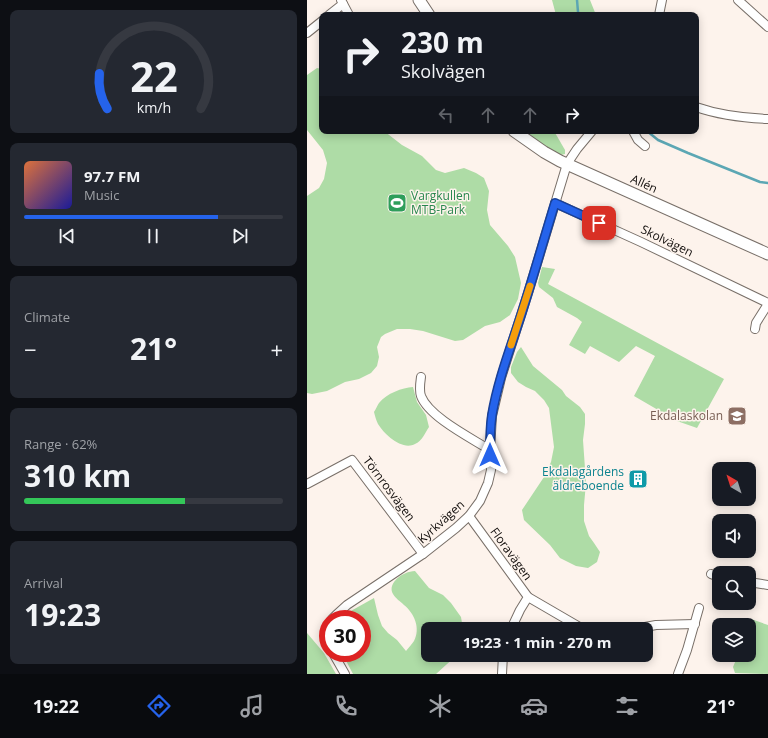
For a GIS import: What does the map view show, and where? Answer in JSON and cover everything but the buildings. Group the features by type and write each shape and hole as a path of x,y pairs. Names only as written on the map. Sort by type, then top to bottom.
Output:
{"street":[{"path":"419,0 427,12"},
{"path":"660,12 662,0"},
{"path":"738,0 768,27"},
{"path":"332,12 342,2 347,12"},
{"path":"307,33 319,23"},
{"path":"699,108 735,116 768,119"},
{"name":"Allén","path":"518,134 544,152 567,164 768,254"},
{"name":"Kyrkvägen","path":"342,610 423,554 469,516 480,501 488,483 491,470 490,450 492,416 501,378 567,164 590,134"},
{"path":"635,134 638,140 645,146"},
{"name":"Skolvägen","path":"555,203 641,242 768,303 756,323 755,329"},
{"path":"421,377 421,396 426,405 436,415 490,450"},
{"name":"Törnrosvägen","path":"307,484 352,460 423,554"},
{"name":"Floravägen","path":"469,516 528,596 514,622"},
{"path":"756,583 768,584"},
{"path":"528,596 571,622"},
{"path":"678,674 699,608"},
{"path":"653,626 695,624"},
{"path":"338,662 345,674"},
{"path":"502,662 502,674"}],"green space":[{"path":"552,0 590,0 595,12 555,12"},
{"name":"Vargkullen MTB-Park","path":"317,68 319,68 319,134 388,134 402,145 422,156 436,170 445,173 464,168 484,178 489,191 487,210 490,225 508,246 515,257 521,283 518,299 510,315 500,322 485,326 463,340 455,341 423,331 397,329 381,337 377,347 379,357 377,366 371,373 359,379 345,382 327,391 312,394 307,393 307,196 319,188 324,179 327,163 323,150 307,130 307,75"},
{"path":"525,134 556,134 565,150 565,154 557,154"},
{"path":"542,267 555,269 548,284 724,379 697,428 677,421 634,396 655,356 636,346 619,362 590,346 585,354 569,345 582,322 557,307 553,298 539,287 538,283"},
{"path":"521,347 533,366 562,390 566,396 580,407 585,414 583,440 586,483 584,521 589,536 600,552 597,562 588,568 576,566 560,558 550,545 524,520 522,510 544,477 551,462 554,447 549,408 544,400 535,391 518,382 511,373 511,367 517,352"},
{"path":"413,387 417,402 426,415 429,427 420,441 410,446 399,443 389,437 378,424 374,412 382,399 386,396 400,390"},
{"path":"415,571 429,588 443,595 451,603 461,617 462,622 421,622 421,662 449,662 436,674 353,674 347,662 371,662 371,610 353,610 374,598 382,626 388,633 397,640 406,651 414,641 417,626 413,616 408,608 394,596 392,591 395,581 400,576 408,572"},
{"path":"756,621 768,625 768,674 735,673 733,667 735,662 756,662"},
{"path":"307,633 319,647 319,662 329,662 336,674 307,674"}],"waterway":[{"path":"577,0 578,12"},
{"path":"651,134 658,140 688,153 760,182 768,183"}],"slow traffic":[{"path":"511,345 530,286"}],"place":[{"name":"Vargkullen MTB-Park","path":"397,203"},
{"name":"Ekdalaskolan","path":"737,416"},
{"name":"Ekdalagårdens äldreboende","path":"638,479"}],"route":[{"path":"490,455 492,416 501,378 555,203 599,223"}]}
